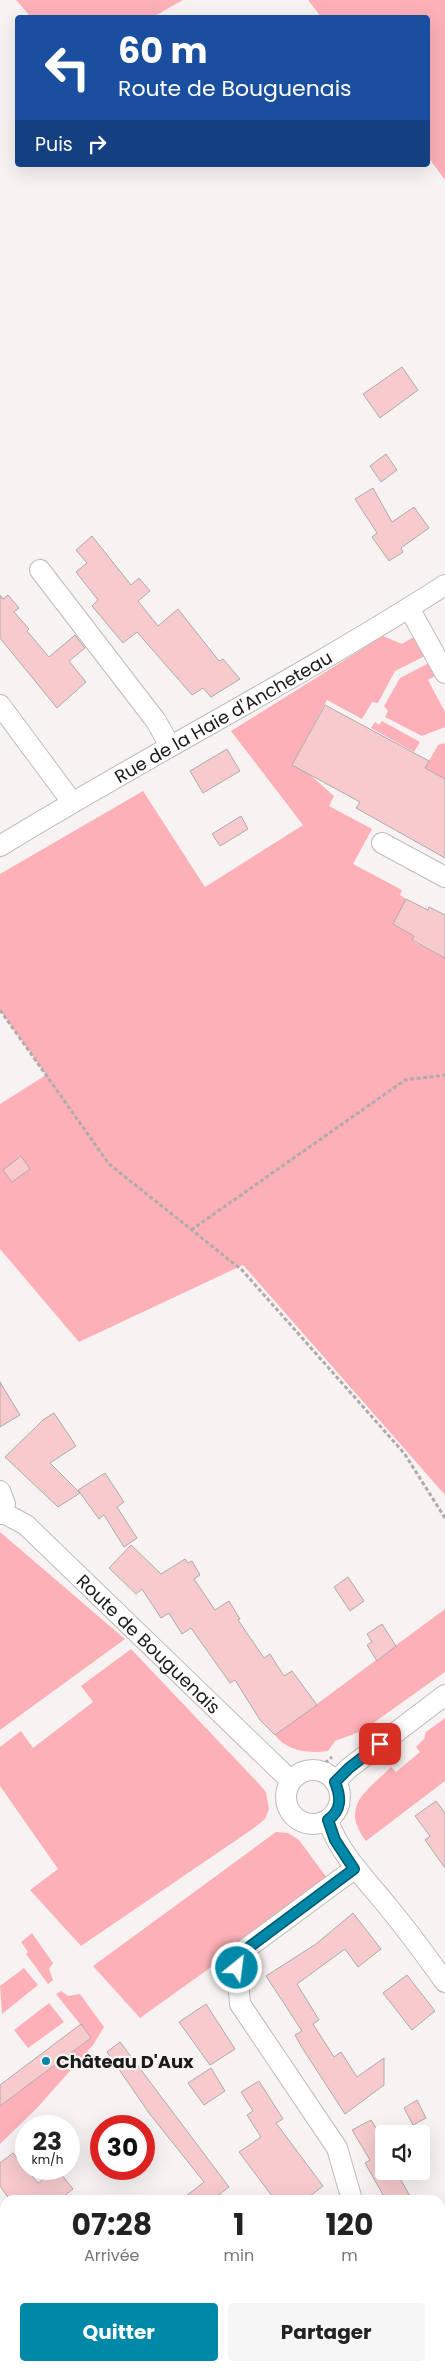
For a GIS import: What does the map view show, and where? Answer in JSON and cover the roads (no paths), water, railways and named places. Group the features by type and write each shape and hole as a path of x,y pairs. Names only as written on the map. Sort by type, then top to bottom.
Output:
{"street":[{"path":"40,570 156,721 170,746"},
{"name":"Rue de la Haie d'Ancheteau","path":"0,846 72,802 409,608 445,585"},
{"path":"409,608 445,673"},
{"path":"0,705 72,802"},
{"path":"382,843 445,878"},
{"name":"Route de Bouguenais","path":"0,1491 5,1504 1,1513 26,1525 291,1781"},
{"path":"335,1782 349,1768 445,1696"},
{"path":"311,1770 328,1774 335,1782 340,1799 338,1809 328,1820 310,1825 298,1820 291,1814 286,1801 286,1792 291,1781 302,1772 311,1770"},
{"path":"328,1820 335,1840 354,1869 389,1907 445,1982"},
{"path":"351,2195 337,2148 240,2004 237,1968 240,1957 248,1948 354,1869"}],"place":[{"name":"Château D'Aux","path":"46,2061"}]}
